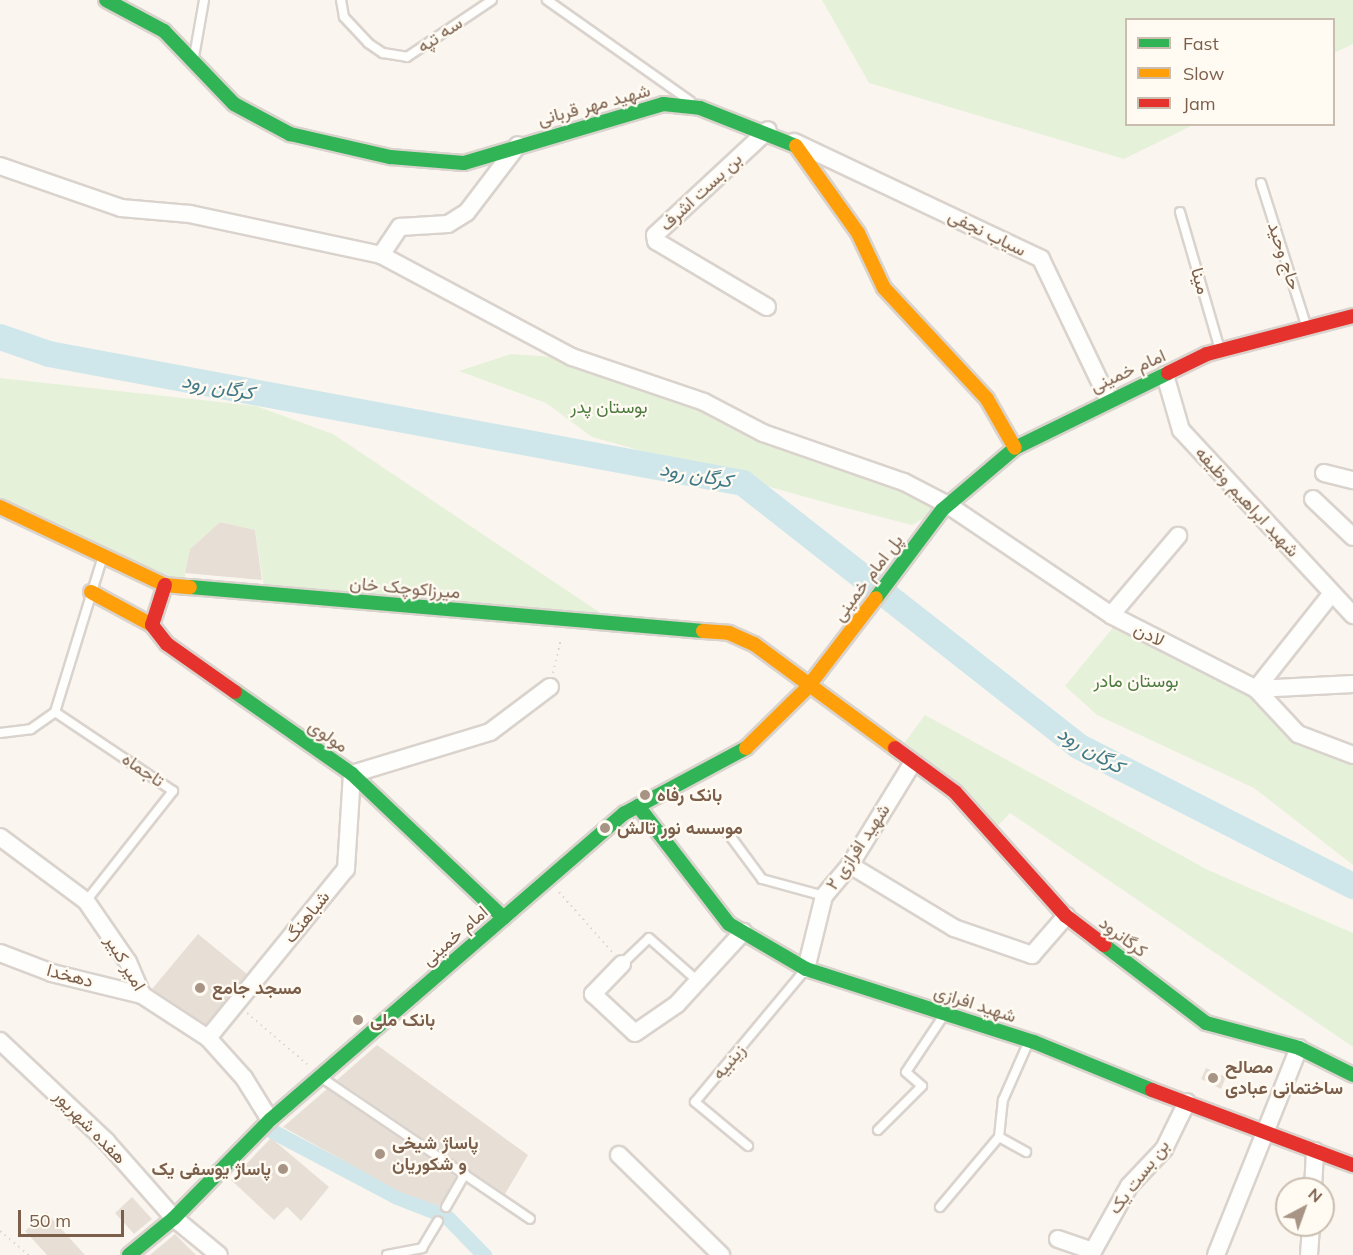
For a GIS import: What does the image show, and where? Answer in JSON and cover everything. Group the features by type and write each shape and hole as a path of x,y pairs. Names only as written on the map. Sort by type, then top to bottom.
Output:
{"street":[{"name":"شهید مهر قربانی","path":"117,2 164,31 194,58 234,104 290,134 390,157 464,163 518,144 663,104 700,108 768,130 792,141 858,232 884,288 934,348 987,399 1014,448"},
{"name":"بن بست اشرف","path":"767,308 656,241 655,235 768,130"},
{"name":"سیاب نجفی","path":"792,141 1041,259 1108,399"},
{"path":"381,255 400,227 448,224 467,212 518,144"},
{"name":"لادن","path":"0,166 121,208 190,214 381,255 572,357 704,402 763,433 904,482 1111,615 1256,689 1298,734 1353,755"},
{"name":"امام خمینی","path":"945,508 1014,448 1108,399 1220,351 1353,316"},
{"name":"شهید ابراهیم وظیفه","path":"1165,375 1182,430 1353,615"},
{"path":"1324,473 1353,480"},
{"path":"1313,499 1353,537"},
{"name":"میرزاکوچک خان","path":"0,507 102,559 165,585 729,633 754,644 807,688 912,764"},
{"name":"پل امام خمینی","path":"822,669 945,508"},
{"path":"1111,615 1178,536"},
{"path":"91,592 152,625 165,585"},
{"path":"1256,689 1332,593"},
{"name":"مولوی","path":"152,625 167,644 352,774 504,918"},
{"name":"امام خمینی","path":"129,1255 174,1218 270,1120 548,879 638,806 743,751 807,688 822,669"},
{"path":"1256,689 1353,684"},
{"path":"352,774 490,732 550,687"},
{"name":"شهید افرازی ۲","path":"806,969 824,896 850,865 912,764"},
{"name":"کرگانرود","path":"912,764 954,792 1066,916 1206,1023 1299,1048 1353,1075"},
{"name":"شباهنگ","path":"208,1038 346,869 352,774"},
{"name":"شهید افرازی","path":"638,806 729,924 806,969 946,1012 1029,1041 1187,1102 1265,1136 1353,1165"},
{"name":"امیر کبیر","path":"0,837 86,901 128,962 142,995 208,1038 244,1078 270,1120"},
{"path":"850,865 954,928 1032,955 1066,916"},
{"path":"622,964 593,994 634,1033 677,1004 743,932"},
{"name":"دهخدا","path":"0,953 52,973 142,995"},
{"name":"هفده شهریور","path":"0,1041 98,1133 174,1218 219,1255"},
{"path":"1216,1255 1299,1048"},
{"name":"بن بست یک","path":"1058,1239 1093,1251 1129,1186 1164,1149 1187,1102"},
{"path":"1313,1177 1315,1151"},
{"path":"619,1155 721,1255"},
{"path":"1309,1255 1310,1237"}],"lane":[{"path":"194,58 204,0"},
{"name":"سه تپه","path":"340,0 344,17 368,43 383,53 407,57 492,0"},
{"path":"548,0 700,108"},
{"name":"حاج وحید","path":"1261,183 1307,328"},
{"name":"مینا","path":"1180,212 1220,351"},
{"path":"0,734 31,729 55,711 102,559"},
{"name":"تاجماه","path":"55,711 173,791 86,901"},
{"path":"728,833 762,879 824,896"},
{"path":"622,964 649,938 698,981"},
{"name":"زینبیه","path":"748,1146 695,1102 806,969"},
{"path":"878,1130 922,1086 906,1072 946,1012"},
{"path":"940,1207 999,1137 1003,1100 1029,1041"},
{"path":"322,1077 530,1219"},
{"path":"999,1137 1026,1152"},
{"path":"446,1206 465,1174"},
{"path":"387,1255 422,1248 438,1221"}],"path":[{"path":"550,687 566,620"},
{"path":"548,879 622,964"},
{"path":"236,1003 322,1077"},
{"path":"0,1231 28,1255"}],"green space":[{"path":"822,0 1353,0 1353,44 1335,53 1335,18 1125,18 1125,126 1191,126 1124,159 869,83"},
{"name":"بوستان پدر","path":"511,354 570,358 948,505 912,525 838,506 592,437 546,403 459,371"},
{"path":"0,378 256,406 333,434 614,622 265,593 255,530 220,522 190,549 183,586 0,506"},
{"name":"بوستان مادر","path":"1120,619 1256,689 1298,734 1353,756 1353,865 1254,788 1097,715 1065,686"},
{"path":"925,715 1208,870 1353,933 1353,1047 1010,813 991,833 899,750"}],"building":[{"path":"220,522 255,530 262,580 185,573 190,549"},
{"name":"مسجد جامع","path":"198,934 247,974 206,1024 152,989"},
{"path":"377,1045 528,1155 505,1194 337,1080"},
{"name":"مصالح ساختمانی عبادی","path":"1206,1068 1226,1077 1221,1089 1201,1079"},
{"name":"پاساژ شیخی و شکوریان","path":"327,1089 456,1177 440,1206 400,1192 283,1127"},
{"name":"پاساژ یوسفی یک","path":"271,1138 329,1187 301,1221 287,1207 274,1220 231,1180"},
{"path":"132,1197 152,1219 134,1234 115,1213"},
{"path":"46,1212 85,1255 47,1255 25,1231"},
{"path":"175,1234 196,1255 150,1255"}],"waterway":[{"name":"کرگان رود","path":"0,337 49,354 743,483 1078,746 1353,886"},
{"path":"272,1131 397,1197 438,1213"},
{"path":"448,1218 484,1255"}],"traffic: fast":[{"path":"106,0 164,31 234,104 290,134 390,157 464,163 663,104 700,108 796,146"},
{"path":"876,598 942,510 1015,448 1168,373"},
{"path":"190,587 703,631"},
{"path":"235,692 352,774 504,918"},
{"path":"129,1255 174,1218 270,1120 625,813 746,748"},
{"path":"638,806 729,924 806,969 1034,1042 1152,1090"},
{"path":"1104,945 1206,1023 1299,1048 1353,1075"}],"traffic: slow":[{"path":"796,146 858,233 884,288 987,399 1015,448"},
{"path":"0,507 165,585 190,587"},
{"path":"91,592 152,625"},
{"path":"746,748 807,688 876,598"},
{"path":"703,631 729,633 754,644 895,748"}],"traffic: jam":[{"path":"1168,373 1207,354 1353,316"},
{"path":"165,585 152,625 167,644 235,692"},
{"path":"895,748 955,792 1066,916 1104,945"},
{"path":"1152,1090 1353,1165"}],"place":[{"name":"بانک رفاه","path":"645,795"},
{"name":"موسسه نور تالش","path":"605,828"},
{"name":"مسجد جامع","path":"200,988"},
{"name":"بانک ملی","path":"358,1020"},
{"name":"مصالح ساختمانی عبادی","path":"1213,1078"},
{"name":"پاساژ شیخی و شکوریان","path":"380,1154"},
{"name":"پاساژ یوسفی یک","path":"283,1169"}]}
